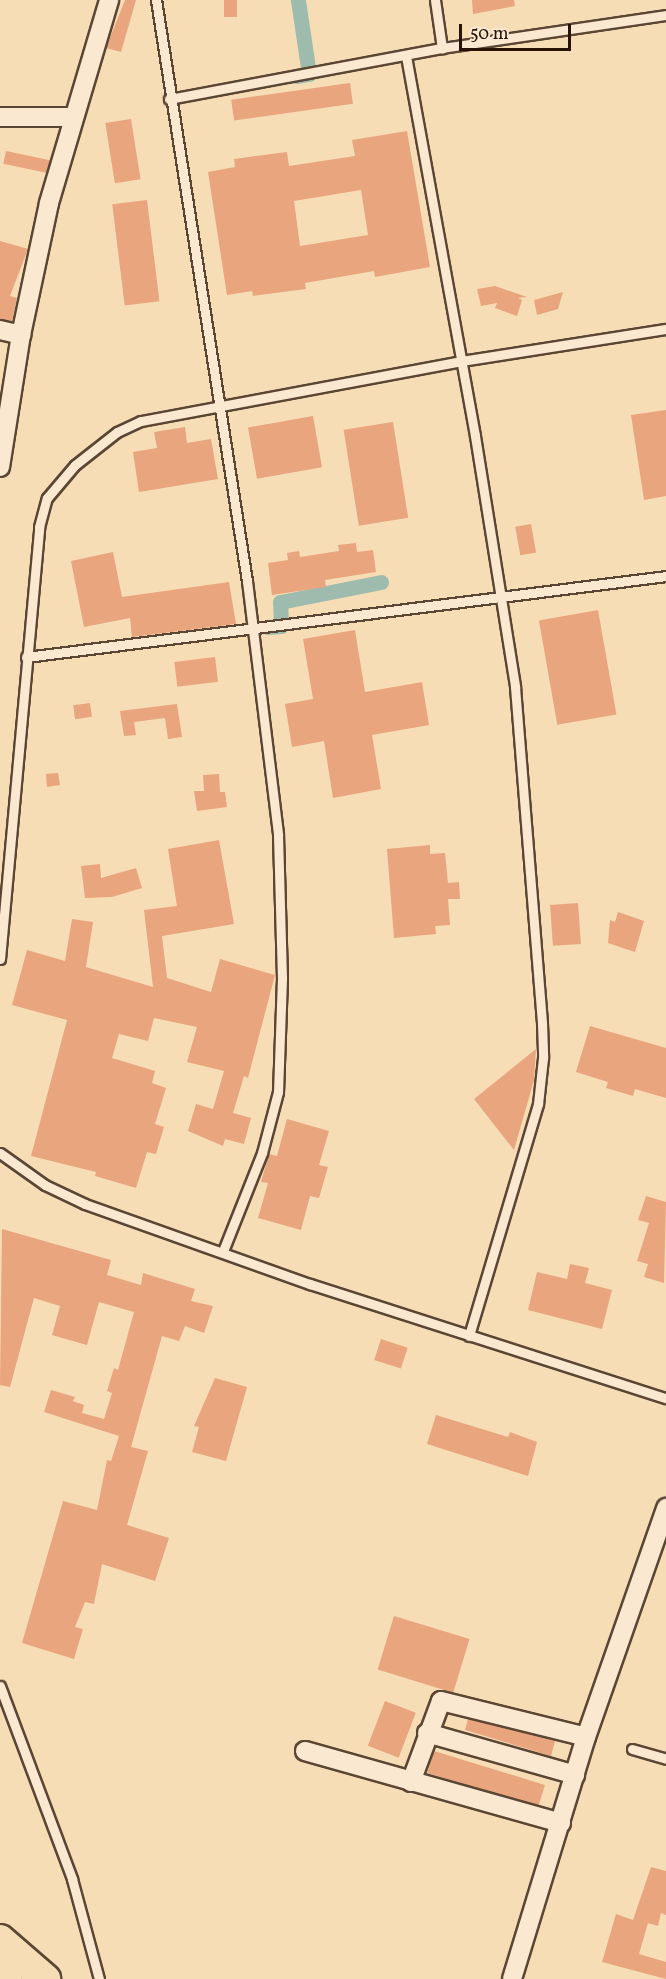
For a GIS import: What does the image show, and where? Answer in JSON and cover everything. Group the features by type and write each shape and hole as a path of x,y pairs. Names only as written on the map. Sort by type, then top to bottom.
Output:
{"highway":[{"path":"0,1940 9,1973 45,1979"}],"street":[{"path":"0,467 21,335 72,117 109,0"},
{"path":"0,117 72,117"},
{"path":"0,330 21,335"},
{"path":"512,1979 586,1737 666,1508"},
{"path":"411,1782 438,1704 446,1700 586,1737"},
{"path":"427,1733 575,1775"},
{"path":"305,1751 561,1824"}],"lane":[{"path":"156,0 169,99 220,406 278,835 282,978 278,1092 262,1153 223,1251"},
{"path":"435,0 442,48"},
{"path":"169,99 442,48 666,15"},
{"path":"406,56 461,361 520,737 543,1058 538,1104 469,1336"},
{"path":"0,959 39,527 47,498 59,482 95,448 122,430 141,421 461,361 666,329"},
{"path":"26,657 666,576"},
{"path":"0,1153 45,1185 86,1204 469,1336 666,1398"},
{"path":"0,1686 72,1879 99,1979"},
{"path":"632,1749 666,1759"}],"building":[{"path":"125,0 136,0 121,52 106,48"},
{"path":"224,0 237,0 237,17 224,17"},
{"path":"472,0 514,0 515,6 473,14"},
{"path":"350,83 353,104 234,120 231,100"},
{"path":"131,119 141,179 115,183 105,123"},
{"path":"407,131 430,267 375,277 374,271 305,283 306,289 253,296 252,291 227,295 208,172 235,167 234,159 287,152 289,166 355,156 352,140","holes":["361,190 368,235 300,246 294,201"]},
{"path":"6,151 50,160 47,173 3,164"},
{"path":"147,200 159,301 125,306 112,204"},
{"path":"0,241 28,249 10,296 17,298 12,321 0,319"},
{"path":"495,286 527,297 518,298 522,300 517,316 495,308 497,303 481,306 477,289"},
{"path":"563,292 558,309 537,315 534,300"},
{"path":"666,410 666,496 644,500 631,415"},
{"path":"313,416 322,467 257,479 248,427"},
{"path":"393,422 408,518 359,526 344,430"},
{"path":"185,427 187,443 211,439 218,479 139,492 133,452 157,448 154,432"},
{"path":"531,524 536,553 520,555 515,527"},
{"path":"356,543 357,552 373,550 376,572 325,580 326,587 272,595 268,563 288,560 287,553 299,551 300,557 339,551 338,545"},
{"path":"113,552 122,597 229,582 236,624 132,637 130,618 84,627 71,561"},
{"path":"598,610 616,714 557,725 539,620"},
{"path":"355,630 365,692 422,682 429,725 372,735 381,789 333,798 324,741 292,747 285,704 313,699 303,639"},
{"path":"215,657 218,682 177,687 174,662"},
{"path":"90,703 92,717 75,719 73,705"},
{"path":"177,704 182,737 168,739 165,718 134,722 136,735 124,736 120,711"},
{"path":"58,773 60,785 47,787 46,774"},
{"path":"219,774 220,792 225,792 227,807 197,811 194,791 204,791 203,775"},
{"path":"219,840 234,924 162,936 167,978 211,992 220,959 275,975 248,1078 244,1076 233,1113 251,1118 244,1144 225,1139 223,1146 188,1131 196,1104 213,1109 224,1071 187,1062 197,1027 154,1018 148,1041 119,1034 112,1058 155,1071 152,1083 166,1088 155,1124 164,1127 156,1154 147,1152 136,1188 95,1176 96,1172 31,1156 67,1020 12,1005 27,950 65,961 72,919 93,922 86,967 153,987 144,910 177,906 168,849"},
{"path":"430,845 430,854 445,853 448,883 459,882 460,899 448,899 450,925 435,926 436,934 394,938 387,849"},
{"path":"100,864 101,878 136,868 142,888 112,897 85,898 81,866"},
{"path":"578,903 581,944 553,946 550,905"},
{"path":"618,912 644,921 635,952 608,943 610,920 615,922"},
{"path":"590,1026 666,1048 666,1098 635,1089 633,1096 606,1088 608,1082 576,1072"},
{"path":"536,1049 534,1080 514,1150 474,1099"},
{"path":"287,1119 329,1131 319,1165 328,1167 319,1198 310,1196 301,1230 258,1218 268,1183 261,1182 269,1154 277,1156"},
{"path":"646,1196 666,1202 664,1283 644,1277 648,1264 637,1261 649,1223 638,1220"},
{"path":"2,1229 111,1260 107,1275 141,1285 143,1273 195,1289 191,1301 213,1306 204,1333 185,1326 179,1341 162,1336 131,1447 148,1451 127,1525 169,1538 155,1581 102,1564 94,1604 85,1602 75,1627 83,1629 74,1659 22,1643 63,1501 97,1510 107,1460 111,1461 119,1436 44,1412 51,1390 75,1397 73,1401 84,1405 82,1413 104,1419 112,1393 107,1391 114,1368 118,1370 134,1312 99,1302 87,1345 52,1335 60,1306 34,1298 10,1387 0,1385"},
{"path":"570,1264 589,1268 585,1283 612,1290 602,1329 528,1310 537,1272 567,1279"},
{"path":"381,1339 408,1348 401,1369 374,1360"},
{"path":"215,1378 247,1387 226,1461 192,1452 199,1427 194,1426"},
{"path":"436,1415 508,1437 510,1432 537,1442 528,1476 427,1444"},
{"path":"394,1616 470,1639 453,1693 378,1670"},
{"path":"385,1701 416,1713 399,1758 368,1746"},
{"path":"468,1719 555,1741 551,1756 465,1730"},
{"path":"434,1751 545,1785 538,1807 427,1773"},
{"path":"651,1867 666,1871 666,1915 661,1913 658,1926 648,1923 639,1954 666,1962 666,1979 602,1962 616,1914 633,1920"}],"waterway":[{"path":"296,76 309,74 298,0"},
{"path":"268,627 281,626 280,602 381,582"}]}
